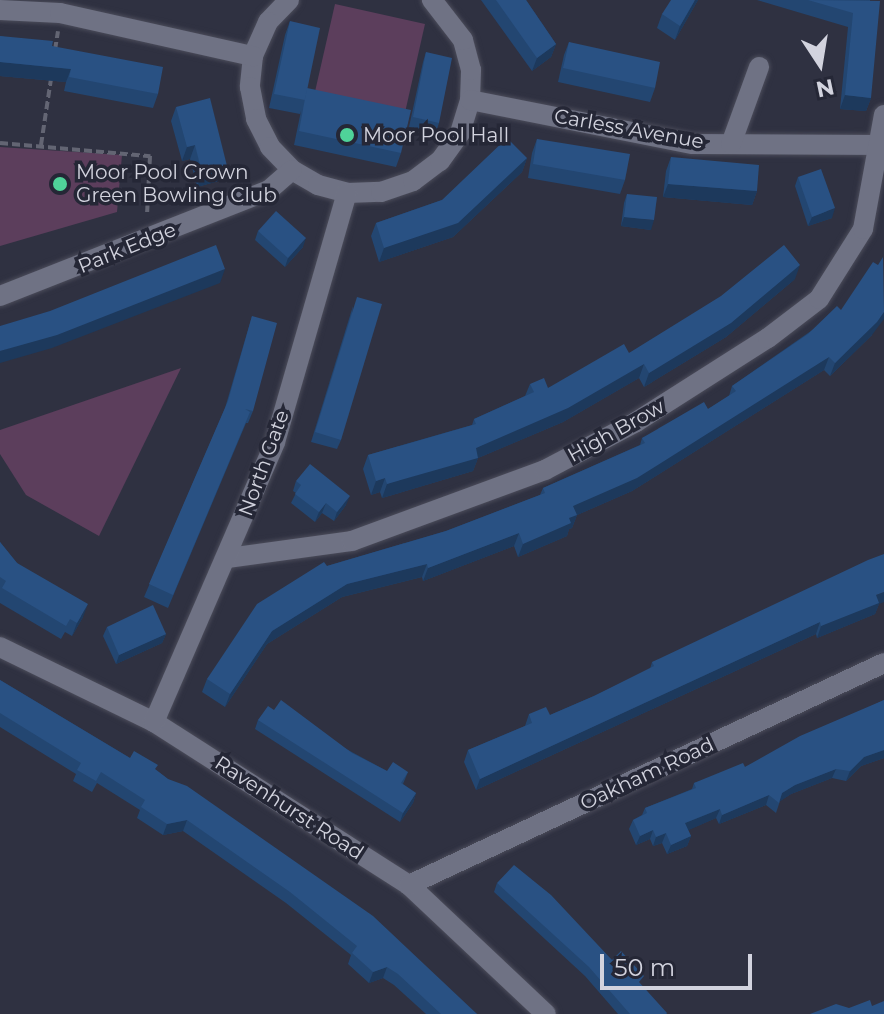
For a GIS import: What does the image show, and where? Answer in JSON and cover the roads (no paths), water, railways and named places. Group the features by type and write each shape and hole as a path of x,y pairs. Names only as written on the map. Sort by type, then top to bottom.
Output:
{"street":[{"path":"289,0 268,22 253,56 250,87 256,119 270,147 292,170 347,193 381,192 402,185 440,161 460,133 470,100 471,70 463,40 432,0"},
{"path":"0,10 34,5 253,56"},
{"path":"731,144 759,67"},
{"name":"Carless Avenue","path":"470,100 693,144 882,145"},
{"name":"High Brow","path":"228,558 279,555 352,541 435,513 545,470 706,379 819,299 842,267 863,229 882,145 884,115"},
{"name":"Park Edge","path":"0,296 269,190 292,170"},
{"name":"North Gate","path":"154,722 228,558 275,442 347,193"},
{"name":"Ravenhurst Road","path":"0,647 154,722 409,885 546,1014"},
{"name":"Oakham Road","path":"409,885 884,663"}],"place":[{"name":"Moor Pool Hall","path":"347,135"},
{"name":"Moor Pool Crown Green Bowling Club","path":"60,184"}]}
